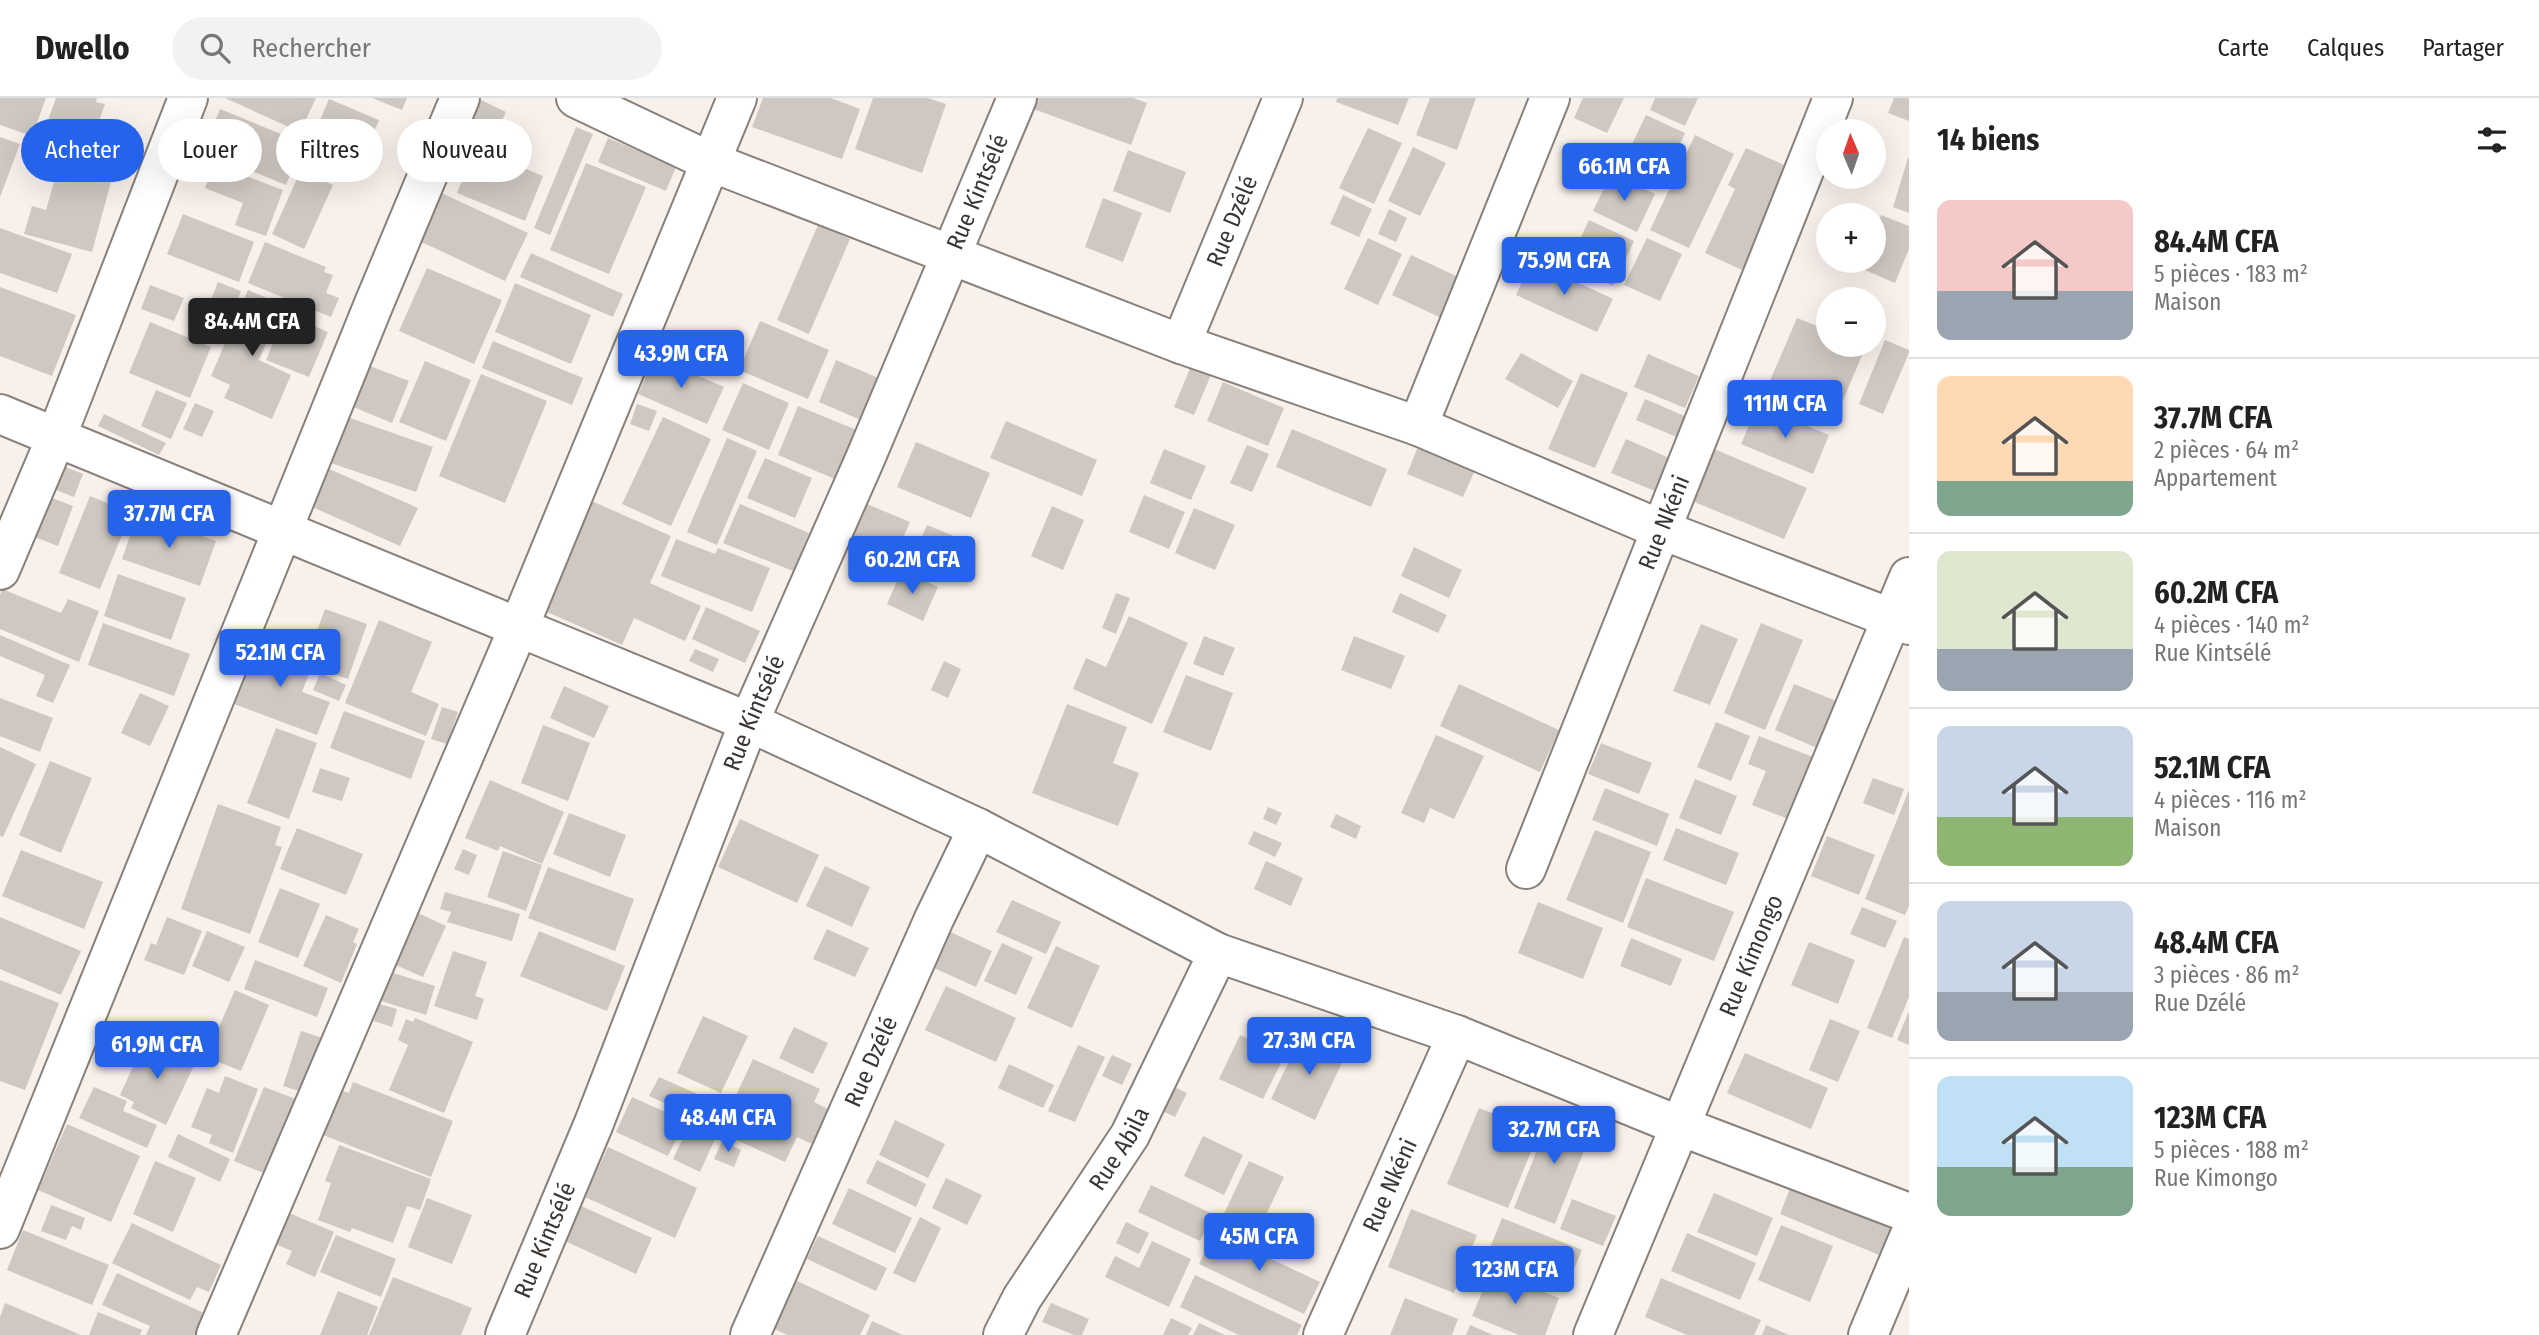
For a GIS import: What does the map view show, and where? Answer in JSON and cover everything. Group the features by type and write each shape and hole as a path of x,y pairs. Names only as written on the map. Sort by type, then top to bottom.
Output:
{"street":[{"path":"0,570 56,438 188,98"},
{"path":"0,1229 373,306 460,98"},
{"path":"576,98 711,162 1181,344 1418,426 1662,530 1900,622"},
{"path":"216,1335 517,629 737,98"},
{"name":"Rue Kintsélé","path":"505,1335 594,1123 749,722 953,254 1017,98"},
{"name":"Rue Dzélé","path":"1181,344 1283,98"},
{"path":"1418,426 1550,98"},
{"name":"Rue Nkéni","path":"1526,869 1833,98"},
{"path":"0,414 517,629 749,722 978,828 1218,953 1457,1035 1680,1126 1909,1213"},
{"name":"Rue Kimongo","path":"1593,1335 1680,1126 1900,622 1909,577"},
{"name":"Rue Dzélé","path":"750,1335 934,919 978,828"},
{"name":"Rue Abila","path":"1003,1335 1022,1298 1130,1135 1218,953"},
{"name":"Rue Nkéni","path":"1322,1335 1457,1035"},
{"path":"1868,1335 1909,1237"}],"building":[{"path":"0,98 46,98 38,119 21,119 21,132 0,125"},
{"path":"56,98 97,98 96,102 105,104 100,119 48,119"},
{"path":"225,98 316,98 306,119 276,119 276,121"},
{"path":"372,98 407,98 402,110"},
{"path":"763,98 831,98 860,109 842,159 752,127"},
{"path":"873,98 928,98 946,104 922,173 855,149"},
{"path":"1035,98 1133,98 1147,103 1131,145 1031,108"},
{"path":"1337,98 1409,98 1398,125 1336,102"},
{"path":"1430,98 1476,98 1457,150 1416,135"},
{"path":"1583,98 1624,98 1607,133 1574,118"},
{"path":"1655,98 1698,98 1685,126 1650,110"},
{"path":"1894,98 1909,98 1909,121 1888,113"},
{"path":"329,99 377,119 321,119"},
{"path":"481,100 506,112 503,119 472,119"},
{"path":"220,109 244,119 216,119"},
{"path":"1646,115 1685,133 1659,187 1620,169"},
{"path":"262,126 276,132 276,181 262,175"},
{"path":"576,127 593,134 550,235 534,228"},
{"path":"1368,128 1402,143 1374,204 1339,188"},
{"path":"1695,135 1734,154 1689,248 1650,230"},
{"path":"0,137 20,144 0,197"},
{"path":"608,138 676,167 666,191 598,162"},
{"path":"1413,147 1446,163 1420,216 1388,201"},
{"path":"1746,148 1791,168 1742,270 1705,253 1735,189 1728,185"},
{"path":"1128,150 1186,172 1170,213 1113,191"},
{"path":"1909,158 1909,213 1893,207"},
{"path":"586,163 646,187 609,274 550,250"},
{"path":"532,171 543,176 525,221 457,193 461,182 532,182"},
{"path":"1611,174 1655,194 1637,232 1593,211"},
{"path":"54,182 111,182 92,252 24,234 32,206 46,210"},
{"path":"207,182 262,182 283,190 266,236 235,225 243,203 205,188"},
{"path":"296,182 327,182 333,185 304,249 272,234"},
{"path":"437,191 528,233 505,281 415,239"},
{"path":"1343,195 1372,209 1359,237 1330,224"},
{"path":"1103,198 1142,213 1123,262 1085,247"},
{"path":"1389,209 1407,218 1396,242 1378,234"},
{"path":"183,214 254,242 239,282 167,254"},
{"path":"1886,217 1909,226 1909,249 1895,283 1872,273 1886,273"},
{"path":"1589,220 1634,241 1613,286 1568,265"},
{"path":"818,225 850,239 809,334 777,320"},
{"path":"0,228 72,254 57,293 0,273"},
{"path":"1368,238 1402,254 1378,305 1344,289"},
{"path":"1647,238 1682,254 1660,301 1624,285"},
{"path":"265,242 326,267 324,272 333,275 326,293 339,298 331,317 248,283"},
{"path":"531,253 623,294 613,317 520,277"},
{"path":"1411,255 1467,281 1448,321 1392,295"},
{"path":"1532,261 1613,299 1597,332 1516,295"},
{"path":"427,268 502,300 474,364 399,331"},
{"path":"218,282 241,291 220,341 198,333"},
{"path":"515,283 591,315 571,364 495,332"},
{"path":"150,285 184,298 174,321 141,309"},
{"path":"0,287 76,315 52,376 0,356"},
{"path":"248,290 283,305 259,360 291,375 272,419 224,398 230,385 211,376"},
{"path":"285,314 328,332 309,377 266,360"},
{"path":"1797,318 1816,326 1816,357 1861,357 1832,426 1763,397"},
{"path":"760,321 829,350 808,399 739,370"},
{"path":"150,322 211,347 190,398 129,373"},
{"path":"1886,340 1909,350 1883,414 1859,404 1878,357 1886,357"},
{"path":"493,341 583,378 572,405 482,368"},
{"path":"1521,353 1573,381 1558,408 1505,379"},
{"path":"1648,354 1699,376 1685,408 1634,387"},
{"path":"655,357 724,387 707,424 638,394"},
{"path":"836,360 888,382 870,424 819,402"},
{"path":"425,361 471,380 446,441 399,422"},
{"path":"362,363 409,381 392,423 346,404"},
{"path":"1191,366 1211,375 1194,415 1174,407"},
{"path":"1581,373 1628,393 1595,468 1548,449"},
{"path":"481,374 547,401 505,503 439,476"},
{"path":"1223,382 1284,408 1268,446 1207,421"},
{"path":"743,383 789,403 769,450 722,430"},
{"path":"156,390 187,403 171,439 141,426"},
{"path":"1645,399 1687,417 1679,438 1636,420"},
{"path":"195,403 214,411 202,437 183,429"},
{"path":"637,404 657,411 649,431 630,424"},
{"path":"1758,405 1829,435 1813,474 1741,444"},
{"path":"798,406 864,433 842,482 778,455"},
{"path":"104,414 166,443 159,455 98,426"},
{"path":"347,417 433,447 416,492 331,463"},
{"path":"663,417 711,439 671,526 622,504"},
{"path":"1006,421 1097,460 1082,496 990,458"},
{"path":"1292,429 1387,469 1371,507 1276,467"},
{"path":"727,438 757,451 717,545 687,532"},
{"path":"1626,439 1674,460 1660,493 1611,473"},
{"path":"916,442 990,473 971,518 897,487"},
{"path":"1419,444 1476,468 1463,497 1407,474"},
{"path":"1702,444 1807,488 1784,539 1680,496"},
{"path":"1247,445 1269,454 1252,492 1230,483"},
{"path":"1164,449 1206,466 1191,500 1150,483"},
{"path":"765,458 812,478 795,518 747,498"},
{"path":"51,461 83,474 74,497 41,484"},
{"path":"327,468 418,508 400,546 310,506"},
{"path":"39,493 73,506 58,546 24,533"},
{"path":"1144,495 1185,512 1169,549 1129,532"},
{"path":"90,496 131,513 100,589 59,573"},
{"path":"587,499 671,536 650,583 701,606 685,641 634,618 622,645 538,608"},
{"path":"862,502 910,522 894,558 847,538"},
{"path":"740,504 809,533 793,571 723,543"},
{"path":"1052,506 1084,520 1063,570 1031,556"},
{"path":"1194,508 1235,525 1215,570 1175,553"},
{"path":"138,513 216,541 200,586 122,559"},
{"path":"927,525 961,539 944,578 910,564"},
{"path":"676,539 715,554 718,548 770,568 752,612 661,576"},
{"path":"1414,547 1462,570 1449,598 1401,576"},
{"path":"902,570 938,587 923,621 887,604"},
{"path":"118,574 186,598 171,640 104,616"},
{"path":"2,589 61,613 68,599 99,611 79,662 0,629"},
{"path":"1116,593 1130,598 1116,634 1102,628"},
{"path":"1400,593 1447,615 1438,633 1392,612"},
{"path":"706,607 760,631 745,663 692,639"},
{"path":"325,609 367,624 348,679 313,667 316,659 308,656"},
{"path":"1129,616 1188,643 1152,724 1073,689 1086,658 1106,667"},
{"path":"379,620 432,642 411,692 439,704 426,736 345,703"},
{"path":"103,623 190,654 174,696 88,665"},
{"path":"1761,623 1803,640 1765,730 1724,713"},
{"path":"1701,624 1738,639 1710,705 1673,691"},
{"path":"0,635 70,665 53,703 36,696 45,675 0,656"},
{"path":"1204,636 1235,648 1223,676 1193,664"},
{"path":"1354,636 1405,656 1391,689 1341,670"},
{"path":"261,641 314,661 302,692 330,702 317,735 229,702 242,669 250,672"},
{"path":"695,649 719,659 713,672 689,661"},
{"path":"944,661 961,669 948,698 931,690"},
{"path":"320,673 346,685 339,701 313,690"},
{"path":"1186,675 1233,693 1211,751 1163,732"},
{"path":"1459,684 1559,730 1540,772 1440,726"},
{"path":"1794,684 1844,704 1824,751 1775,730"},
{"path":"564,686 609,706 594,738 550,718"},
{"path":"140,693 169,706 150,746 121,733"},
{"path":"0,698 53,718 40,752 0,736"},
{"path":"1067,704 1127,727 1113,763 1139,773 1118,826 1032,793"},
{"path":"442,707 458,712 447,744 431,739"},
{"path":"344,711 425,741 411,779 330,748"},
{"path":"1716,722 1750,736 1731,781 1697,767"},
{"path":"543,725 590,743 568,801 521,783"},
{"path":"276,728 317,743 289,819 247,803"},
{"path":"1436,735 1484,756 1454,819 1430,808 1424,823 1401,813"},
{"path":"1759,736 1813,757 1788,819 1752,805 1766,771 1748,764"},
{"path":"1601,743 1652,763 1639,794 1588,774"},
{"path":"0,747 36,764 3,837 0,836"},
{"path":"50,761 92,778 61,853 19,835"},
{"path":"320,768 350,778 342,801 312,792"},
{"path":"1873,778 1904,789 1894,815 1863,803"},
{"path":"1695,779 1737,796 1721,835 1679,818"},
{"path":"490,780 564,812 542,864 500,846 498,851 465,838"},
{"path":"1605,788 1669,814 1657,846 1592,820"},
{"path":"1909,790 1909,906 1905,915 1865,899"},
{"path":"218,804 281,827 275,845 282,847 250,934 181,909"},
{"path":"1268,807 1282,813 1276,825 1263,819"},
{"path":"569,813 626,835 610,877 553,854"},
{"path":"1336,814 1361,826 1356,839 1330,827"},
{"path":"740,819 819,855 797,903 718,867"},
{"path":"297,828 363,854 346,895 280,869"},
{"path":"1676,828 1739,853 1726,885 1663,860"},
{"path":"1595,830 1651,852 1623,923 1566,900"},
{"path":"1254,831 1282,843 1275,857 1248,844"},
{"path":"1827,836 1875,855 1859,895 1811,876"},
{"path":"463,849 477,855 469,875 454,869"},
{"path":"21,850 103,882 84,929 2,896"},
{"path":"503,851 542,865 526,911 487,897"},
{"path":"1266,861 1303,878 1291,906 1254,889"},
{"path":"825,866 870,887 852,927 806,906"},
{"path":"548,867 634,899 615,951 528,918"},
{"path":"1646,878 1734,912 1714,961 1627,927"},
{"path":"280,888 320,904 298,958 258,942"},
{"path":"445,892 520,914 512,941 447,922 451,912 440,909"},
{"path":"1012,900 1061,922 1046,954 996,932"},
{"path":"1538,902 1603,928 1583,979 1518,953"},
{"path":"1862,907 1897,921 1885,948 1850,934"},
{"path":"414,911 446,926 423,977 391,963"},
{"path":"326,915 359,929 353,942 357,944 341,983 303,966"},
{"path":"0,917 81,951 61,995 0,969"},
{"path":"167,917 202,931 184,975 144,960 151,943 156,945"},
{"path":"827,929 869,948 855,977 813,959"},
{"path":"946,930 992,951 976,987 930,966"},
{"path":"207,931 245,947 229,982 192,966"},
{"path":"539,931 625,966 607,1011 520,976"},
{"path":"1904,937 1909,939 1909,997 1892,1038 1867,1028"},
{"path":"1631,938 1682,959 1671,986 1620,966"},
{"path":"1809,942 1855,960 1838,1004 1791,985"},
{"path":"1002,943 1033,957 1016,995 984,981"},
{"path":"1056,946 1100,966 1072,1028 1027,1008"},
{"path":"453,951 487,962 475,996 484,999 477,1020 434,1006"},
{"path":"255,960 328,988 317,1017 244,989"},
{"path":"387,971 435,986 426,1015 378,1000"},
{"path":"0,980 59,1003 25,1090 0,1081"},
{"path":"946,986 1016,1018 996,1062 925,1030"},
{"path":"235,990 269,1005 241,1071 206,1057"},
{"path":"379,1004 397,1009 392,1027 374,1021"},
{"path":"1909,1011 1909,1045 1897,1040"},
{"path":"703,1016 748,1036 721,1093 677,1073"},
{"path":"415,1018 473,1042 444,1113 389,1090 408,1045 398,1040 406,1019 413,1022"},
{"path":"1830,1019 1860,1031 1838,1082 1809,1070"},
{"path":"794,1027 828,1043 813,1074 779,1058"},
{"path":"301,1031 323,1038 305,1093 283,1086"},
{"path":"1302,1034 1346,1054 1315,1120 1271,1099"},
{"path":"1240,1035 1285,1055 1263,1099 1219,1079"},
{"path":"146,1038 196,1061 166,1125 131,1108 134,1102 120,1095"},
{"path":"1078,1045 1105,1057 1075,1122 1048,1111"},
{"path":"1745,1053 1828,1088 1811,1129 1727,1093"},
{"path":"1112,1055 1132,1064 1122,1085 1102,1076"},
{"path":"753,1059 820,1089 814,1102 828,1109 812,1144 797,1137 785,1162 719,1132"},
{"path":"1009,1064 1054,1085 1043,1108 998,1088"},
{"path":"225,1076 258,1089 233,1153 209,1143 212,1135 191,1127 207,1088 219,1093"},
{"path":"659,1077 713,1101 703,1120 649,1096"},
{"path":"1162,1081 1187,1093 1175,1117 1151,1106"},
{"path":"353,1082 453,1121 431,1177 323,1135 340,1090 349,1093"},
{"path":"94,1087 127,1101 123,1111 157,1125 147,1148 79,1118"},
{"path":"264,1087 296,1099 266,1174 234,1161"},
{"path":"632,1097 685,1121 668,1156 616,1132"},
{"path":"1554,1107 1595,1123 1555,1224 1514,1208"},
{"path":"1479,1108 1539,1132 1508,1208 1447,1184"},
{"path":"895,1120 945,1144 928,1178 879,1155"},
{"path":"67,1124 140,1156 111,1222 38,1190"},
{"path":"689,1126 715,1139 700,1172 673,1159"},
{"path":"178,1134 230,1159 220,1182 168,1157"},
{"path":"1203,1136 1243,1155 1224,1195 1184,1176"},
{"path":"722,1141 741,1150 734,1167 714,1159"},
{"path":"339,1145 431,1179 420,1210 407,1206 393,1243 352,1228 350,1232 318,1220 331,1183 325,1181"},
{"path":"608,1147 697,1188 675,1238 585,1197"},
{"path":"877,1160 926,1184 916,1207 866,1183"},
{"path":"155,1161 196,1178 173,1232 133,1214"},
{"path":"1249,1161 1284,1177 1257,1234 1222,1218"},
{"path":"946,1178 982,1195 967,1225 932,1208"},
{"path":"1151,1185 1213,1214 1200,1241 1138,1212"},
{"path":"1791,1186 1895,1230 1884,1257 1780,1214"},
{"path":"849,1188 912,1218 895,1253 832,1224"},
{"path":"1714,1193 1773,1218 1757,1256 1697,1232"},
{"path":"427,1198 472,1215 452,1264 408,1247"},
{"path":"1572,1199 1616,1216 1603,1246 1560,1229"},
{"path":"51,1205 85,1218 81,1230 72,1226 66,1240 41,1231"},
{"path":"579,1205 652,1238 636,1274 563,1240"},
{"path":"1411,1209 1477,1235 1454,1293 1388,1267"},
{"path":"289,1213 334,1232 315,1277 286,1264 292,1251 275,1244"},
{"path":"920,1217 941,1228 915,1283 893,1273"},
{"path":"1502,1218 1582,1250 1565,1290 1486,1258"},
{"path":"1126,1222 1149,1233 1139,1254 1116,1243"},
{"path":"132,1223 221,1265 209,1292 197,1287 190,1300 112,1263"},
{"path":"1781,1225 1833,1246 1810,1302 1758,1280"},
{"path":"23,1230 109,1265 92,1305 7,1270"},
{"path":"1214,1232 1320,1282 1304,1314 1199,1264"},
{"path":"1687,1233 1756,1263 1740,1300 1671,1271"},
{"path":"336,1235 396,1259 381,1297 320,1272"},
{"path":"818,1236 887,1268 876,1291 807,1259"},
{"path":"1152,1241 1191,1259 1169,1307 1105,1277 1115,1256 1139,1268"},
{"path":"1491,1271 1559,1298 1545,1335 1519,1335 1472,1316"},
{"path":"117,1273 206,1314 195,1335 146,1335 150,1326 102,1305"},
{"path":"1195,1275 1302,1325 1297,1335 1239,1335 1180,1307"},
{"path":"393,1277 472,1308 461,1335 369,1335"},
{"path":"1661,1278 1761,1320 1754,1335 1687,1335 1645,1317"},
{"path":"795,1280 870,1315 860,1335 788,1335 772,1328"},
{"path":"338,1291 378,1307 367,1335 320,1335"},
{"path":"1405,1298 1458,1319 1452,1335 1390,1335"},
{"path":"5,1303 81,1335 0,1335 0,1317"},
{"path":"1051,1303 1089,1319 1082,1335 1074,1335 1042,1322"},
{"path":"98,1312 142,1330 140,1335 89,1335"},
{"path":"1171,1318 1192,1328 1188,1335 1163,1335"},
{"path":"872,1321 903,1335 866,1335"},
{"path":"1199,1323 1225,1335 1193,1335"},
{"path":"1470,1325 1493,1335 1466,1335"},
{"path":"1766,1325 1789,1335 1762,1335"}]}
